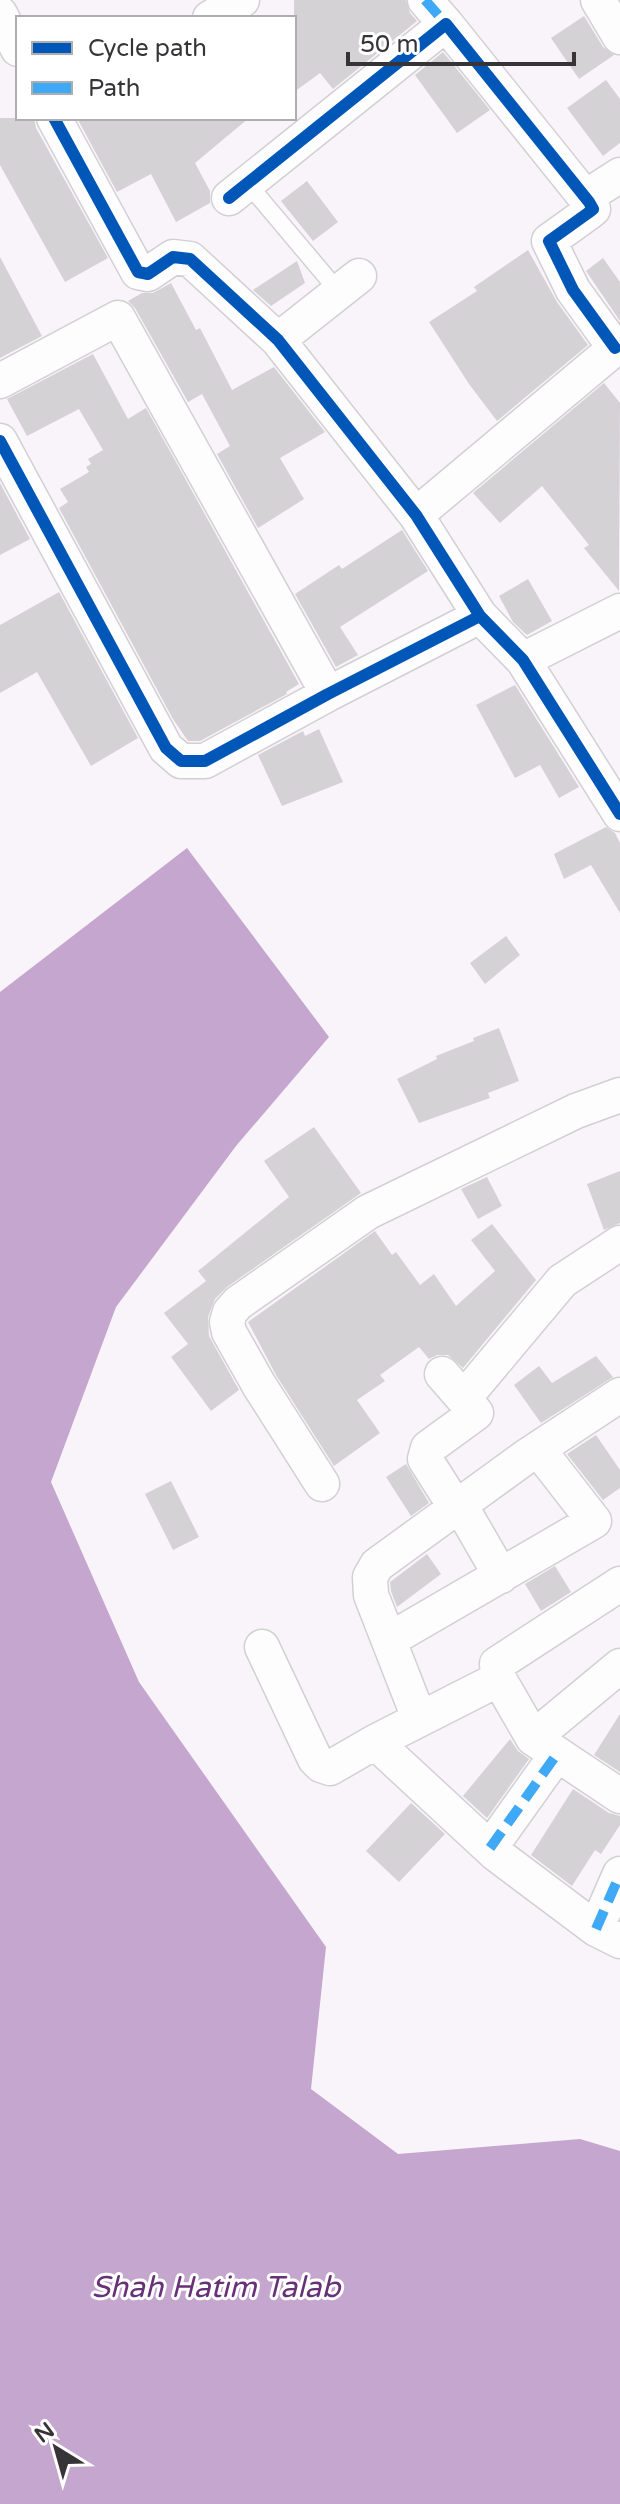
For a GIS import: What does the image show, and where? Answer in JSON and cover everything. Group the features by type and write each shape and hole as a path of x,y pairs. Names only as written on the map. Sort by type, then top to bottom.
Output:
{"street":[{"path":"214,16 242,0"},
{"path":"598,0 620,37"},
{"path":"238,191 435,12 593,209 549,241 573,290 618,346 416,515"},
{"path":"0,14 16,45"},
{"path":"55,120 138,272 148,274 173,257 190,259 278,340 416,515 480,616 523,660 620,814"},
{"path":"586,197 620,175"},
{"path":"278,340 349,284"},
{"path":"0,381 118,318 328,694"},
{"path":"0,441 166,748 181,761 205,761 480,616"},
{"path":"523,660 620,611"},
{"path":"322,1484 229,1332 227,1322 230,1312 238,1303 368,1212 576,1111 620,1095"},
{"path":"501,1576 425,1459 428,1448 476,1413 453,1386 562,1281 620,1243"},
{"path":"419,1718 371,1595 370,1577 377,1565 538,1449 620,1395"},
{"path":"389,1640 594,1521 538,1449"},
{"path":"620,1584 497,1664 499,1679 545,1746 620,1796"},
{"path":"262,1647 315,1759 330,1768 419,1718 499,1679"},
{"path":"490,1848 545,1746 620,1666"},
{"path":"375,1742 490,1848 608,1935 620,1874"}],"lane":[{"path":"238,191 349,284"}],"water":[{"name":"Shah Hatim Talab","path":"187,848 329,1037 236,1146 116,1307 51,1482 139,1682 326,1947 311,2089 398,2154 580,2139 620,2151 620,2504 0,2504 0,992"}],"building":[{"path":"294,0 406,0 410,13 417,21 333,89 320,73 296,91"},
{"path":"584,16 603,47 614,55 579,79 551,38"},
{"path":"443,52 490,110 457,133 415,75"},
{"path":"606,80 620,99 620,143 603,156 567,108"},
{"path":"0,118 34,120 108,258 65,282 0,165"},
{"path":"78,120 247,120 195,163 210,191 210,203 176,222 151,174 117,192"},
{"path":"307,181 338,222 313,241 281,201"},
{"path":"528,250 557,302 588,345 497,421 429,322 477,291 474,287"},
{"path":"0,257 42,336 0,358"},
{"path":"603,258 620,282 620,321 586,271"},
{"path":"297,261 305,283 271,306 253,290"},
{"path":"171,283 196,330 200,328 232,390 274,367 325,432 280,458 304,499 258,528 217,454 230,446 202,394 188,402 135,308 128,301"},
{"path":"93,354 128,419 146,408 299,684 287,694 200,741 188,741 173,719 59,508 68,502 60,489 89,472 86,467 91,464 88,459 103,450 79,409 27,436 7,399"},
{"path":"604,383 620,403 619,591 584,548 589,545 542,486 500,523 473,493"},
{"path":"0,483 30,539 0,555"},
{"path":"402,530 428,571 340,627 358,655 336,667 295,594 339,565 342,569"},
{"path":"528,579 552,621 527,635 513,622 499,596"},
{"path":"59,592 138,738 91,766 37,672 0,693 0,625"},
{"path":"515,685 579,787 559,798 540,765 515,778 476,705"},
{"path":"319,729 343,782 282,806 258,755 303,731 305,736"},
{"path":"606,827 615,833 620,843 620,913 591,865 564,879 554,854"},
{"path":"506,936 520,955 485,984 470,963"},
{"path":"499,1028 519,1081 488,1093 490,1098 419,1123 397,1079 437,1059 436,1056"},
{"path":"314,1127 361,1193 227,1287 215,1299 208,1317 209,1336 239,1390 211,1411 171,1357 188,1344 164,1313 206,1281 198,1271 289,1197 264,1161"},
{"path":"620,1171 620,1223 604,1230 587,1184"},
{"path":"487,1177 502,1206 478,1219 461,1189"},
{"path":"492,1224 536,1280 463,1368 448,1355 429,1359 419,1347 380,1375 385,1381 357,1400 380,1433 334,1466 276,1375 248,1322 375,1231 392,1255 396,1252 420,1285 434,1274 456,1306 495,1271 471,1240"},
{"path":"596,1356 613,1377 541,1423 514,1385 539,1366 552,1383"},
{"path":"596,1435 620,1470 620,1488 603,1500 567,1454"},
{"path":"406,1464 429,1503 411,1516 386,1477"},
{"path":"171,1481 199,1537 173,1550 145,1494"},
{"path":"427,1554 441,1574 397,1607 390,1582"},
{"path":"555,1566 571,1592 541,1611 525,1584"},
{"path":"620,1714 620,1772 594,1755"},
{"path":"510,1739 518,1751 529,1759 487,1818 463,1796"},
{"path":"573,1789 609,1813 620,1816 620,1825 601,1854 595,1850 572,1886 531,1855"},
{"path":"411,1803 445,1834 399,1882 366,1851"}],"marked path":[{"path":"425,0 446,24"},
{"path":"490,1848 557,1754"},
{"path":"596,1929 620,1874"}],"cycle path":[{"path":"229,198 446,24 593,209 549,241 573,290 615,348"},
{"path":"55,120 138,272 148,274 173,257 190,259 278,340 416,515 480,616 523,660 620,814"},
{"path":"0,441 166,748 181,761 205,761 480,616"}]}
